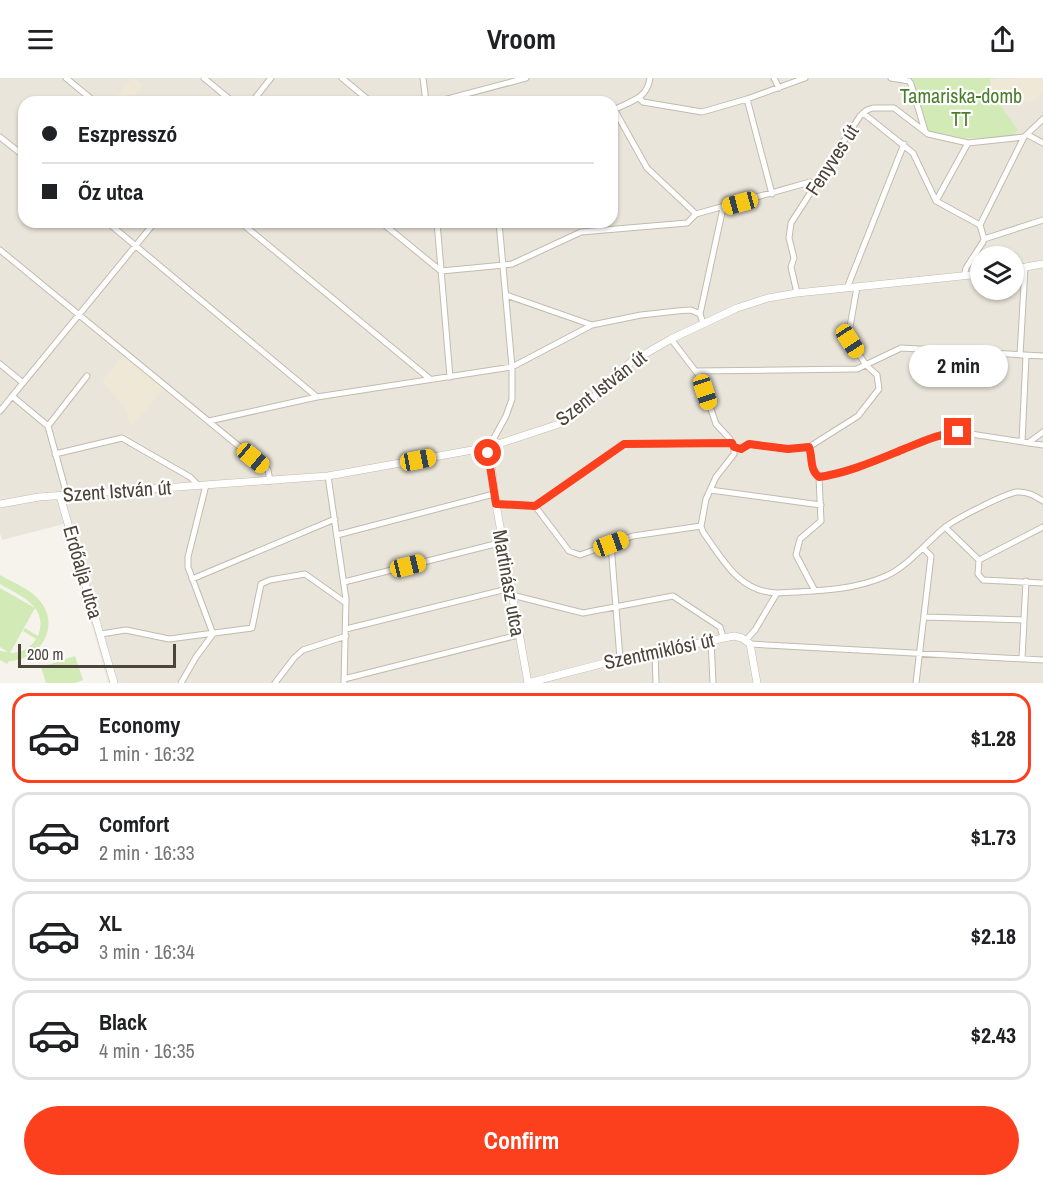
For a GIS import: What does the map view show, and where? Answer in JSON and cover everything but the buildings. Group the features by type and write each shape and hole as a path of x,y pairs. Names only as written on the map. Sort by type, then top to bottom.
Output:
{"street":[{"path":"66,78 88,96"},
{"path":"204,78 226,96"},
{"path":"257,96 271,78"},
{"path":"342,78 364,96"},
{"path":"423,78 425,96"},
{"path":"458,96 526,78"},
{"path":"618,108 639,98 648,89 650,78"},
{"path":"774,78 779,88"},
{"path":"639,98 643,102 699,113 805,78"},
{"path":"891,78 909,81 911,84 925,133"},
{"path":"747,99 772,195"},
{"name":"Fenyves út","path":"797,293 791,267 794,258 789,238 791,223 863,113 873,108 894,108 925,133 968,143 1026,136"},
{"path":"863,113 913,153 936,201 980,225 984,238 964,276"},
{"path":"618,119 647,168 696,214"},
{"path":"980,225 1026,136 1043,119"},
{"path":"1026,136 1043,143"},
{"path":"0,137 18,151"},
{"path":"936,201 968,143"},
{"path":"847,288 904,144"},
{"path":"618,227 687,223 696,214 772,195 810,182 816,185"},
{"path":"703,323 700,314 723,208"},
{"path":"984,238 1043,220"},
{"path":"115,228 317,397"},
{"path":"0,411 150,228"},
{"path":"247,228 430,379"},
{"path":"388,228 441,271 512,264 571,235 610,228"},
{"path":"437,228 450,377"},
{"path":"489,447 512,399 512,368 500,228"},
{"path":"0,250 268,470 270,481"},
{"path":"1025,443 1023,356 1025,267 1043,264"},
{"name":"Szent István út","path":"0,504 63,496 328,476 489,447 559,424 583,407 631,362 703,323 755,302 797,293 970,275"},
{"path":"671,339 696,371 716,424 733,445 741,449 749,444 788,449 809,447 858,416 879,389 877,375 866,365 848,338 857,287"},
{"path":"506,295 592,325"},
{"path":"209,421 317,397 512,368 592,325 641,315 677,311 691,310 700,314"},
{"path":"696,371 857,369 901,348 1043,356"},
{"path":"0,364 22,382"},
{"path":"48,426 87,376"},
{"path":"12,396 48,426 65,488 63,496"},
{"path":"809,447 812,455 811,467 819,477 834,475 943,433 958,432 1043,445"},
{"path":"1025,443 1043,432"},
{"path":"55,454 122,438 190,477 198,485"},
{"path":"496,504 535,506 624,444 733,445"},
{"path":"733,445 734,454 723,466 710,490 701,526 709,541 738,579 760,591 777,593 843,588 888,576 945,527 1002,497 1017,492 1043,501"},
{"name":"Martinász utca","path":"489,447 494,494 528,683"},
{"path":"328,476 346,603 344,681 518,635"},
{"path":"815,591 796,555 800,539 821,521 819,477"},
{"path":"206,485 188,557 188,567 213,634"},
{"path":"710,490 821,505"},
{"path":"337,535 494,494"},
{"name":"Erdőalja utca","path":"63,496 114,683"},
{"path":"535,506 569,551 575,554 586,553 641,534 701,526"},
{"path":"192,579 335,519"},
{"path":"945,527 979,560 978,574 983,580 1043,583"},
{"path":"979,560 1043,527"},
{"path":"344,582 503,542"},
{"path":"611,544 620,660"},
{"path":"916,683 931,556 923,548"},
{"path":"101,634 126,630 169,639 252,628 261,584 270,580 305,574 346,603"},
{"path":"1022,659 1026,581"},
{"path":"275,683 303,650 346,633 511,592 583,613 673,596 720,627 723,637"},
{"path":"757,683 748,642 777,593"},
{"path":"924,617 1024,620"},
{"path":"181,683 213,634"},
{"name":"Szentmiklósi út","path":"528,683 723,637 734,636 748,642"},
{"path":"711,640 713,683"},
{"path":"748,642 1043,660"},
{"path":"655,652 656,683"}],"shaded area":[{"path":"0,78 1043,78 1043,683 108,683 64,524 2,540 0,533"},
{"path":"132,78 143,85 134,96 118,96"},
{"path":"1043,78 1043,92 1033,101 1008,104 1006,97 991,98 990,79"},
{"path":"125,354 165,387 131,426 126,410 102,381"}],"green space":[{"name":"Tamariska-domb TT","path":"903,78 998,78 990,79 991,97 1000,97 1002,108 1018,130 1013,135 982,138 931,134 927,130 914,86"},
{"path":"0,575 36,597 46,611 48,621 48,631 38,649 30,655 9,661 7,664 0,660 0,651 8,652 0,647 0,588 34,608 24,598 0,584","holes":["35,608 40,617 38,636 25,628 23,631 36,639 25,650 10,653"]},
{"path":"75,656 83,680 75,683 46,683 41,667"}],"route":[{"path":"488,453 496,504 527,507 535,506 624,444 732,443 734,447 741,449 749,444 788,449 809,447 812,455 811,467 819,477 834,475 943,433 958,432"}]}
